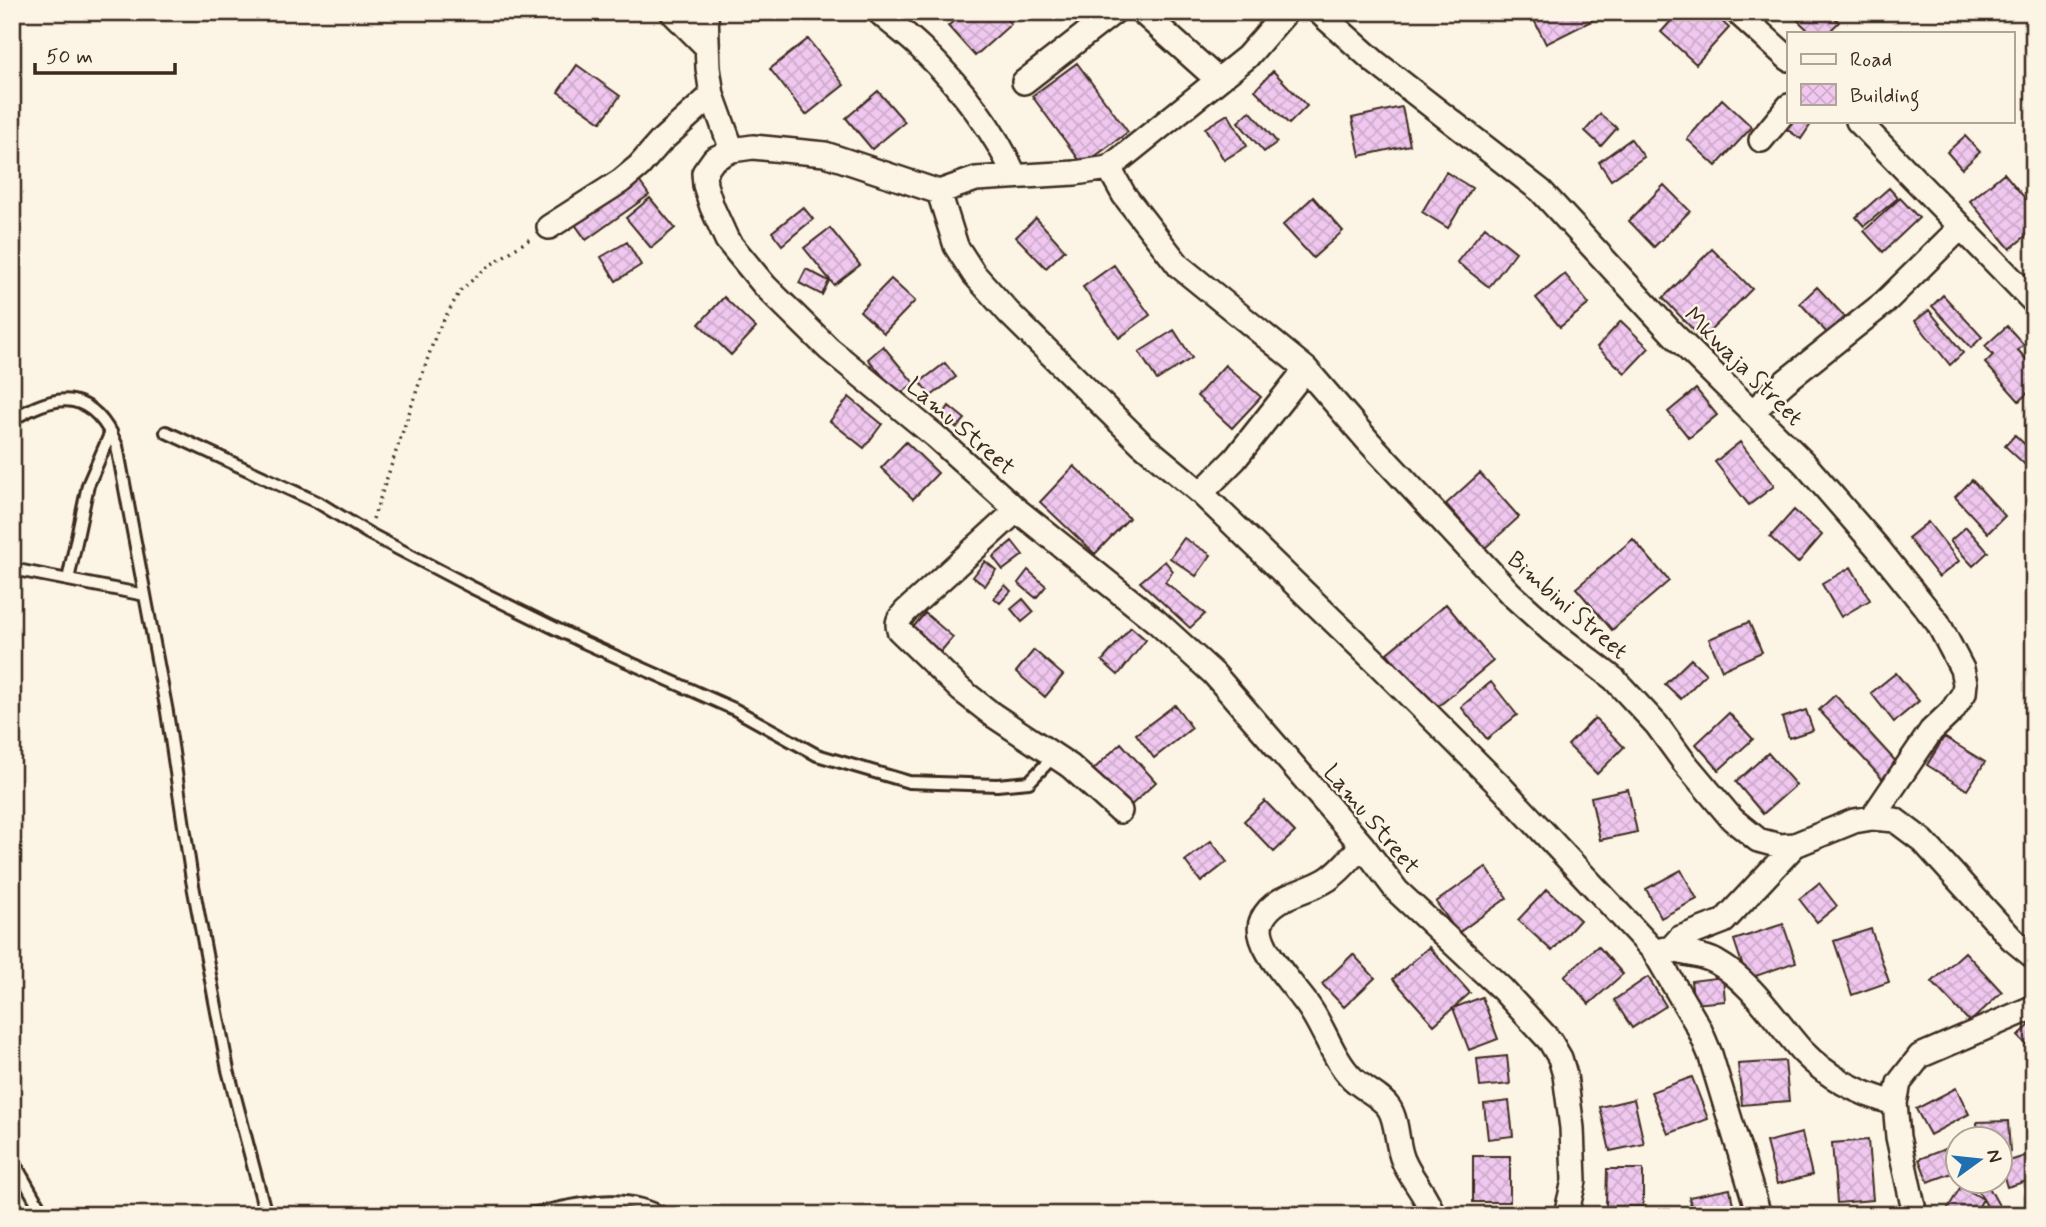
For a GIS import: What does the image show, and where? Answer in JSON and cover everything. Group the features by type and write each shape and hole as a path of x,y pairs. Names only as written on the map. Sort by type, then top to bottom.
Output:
{"street":[{"path":"673,12 707,47"},
{"path":"706,12 712,96 732,150 763,147 825,154 939,192 976,179 1075,173 1109,168 1247,57 1286,12"},
{"path":"879,12 920,47 966,96 990,128 1016,176"},
{"path":"1024,82 1114,12"},
{"path":"1142,12 1218,80"},
{"name":"Mkwaja Street","path":"1319,12 1375,62 1541,191 1672,333 1804,463 1938,623 1962,668 1964,693 1952,711 1931,731 1872,818"},
{"path":"1737,12 1787,57"},
{"path":"549,227 621,181 712,96"},
{"path":"1761,139 1787,108"},
{"path":"1859,122 2034,302"},
{"name":"Lamu Street","path":"732,150 715,159 704,173 705,186 727,240 765,286 829,349 935,436 1017,510 1157,622 1214,674 1362,845 1397,891 1502,989 1550,1041 1560,1058 1565,1075 1573,1151 1574,1181 1566,1215"},
{"name":"Bimbini Street","path":"1109,168 1124,195 1179,266 1306,369 1360,432 1502,585 1553,632 1614,679 1657,725 1732,819 1758,840 1780,846 1795,845 1854,821 1872,818"},
{"path":"939,192 956,246 974,274 1009,313 1142,444 1201,493 1377,663 1662,949 1710,1054 1759,1215"},
{"path":"1753,411 1884,303 1961,227"},
{"path":"1201,493 1235,459 1306,369"},
{"path":"1017,510 906,611 897,624 899,630 961,690 1055,756 1120,811"},
{"path":"1872,818 1895,820 1923,841 2012,939 2034,957"},
{"path":"1362,845 1341,869 1327,880 1282,900 1262,919 1259,928 1275,963 1310,1007 1352,1078 1390,1109 1402,1160 1414,1183 1429,1202 1433,1215"},
{"path":"1662,949 1724,921 1795,845"},
{"path":"1662,949 1694,953 1716,961 1742,982 1803,1052 1835,1079 1865,1096 1895,1103"},
{"path":"1915,1215 1898,1138 1895,1103 1899,1083 1920,1056 2034,1007"}],"lane":[{"path":"12,420 26,411 62,399 73,400 86,406 103,420 111,432 119,458 167,712 192,880 228,1070 265,1215"},
{"path":"68,580 88,485 111,432"},
{"path":"166,432 319,503 368,533 581,641 734,709 817,755 909,782 997,785 1029,782 1055,756"},
{"path":"12,569 145,595"},
{"path":"12,1159 44,1215"},
{"path":"523,1215 605,1200 631,1200 665,1215"}],"path":[{"path":"368,533 436,334 460,291 486,268 549,227"}],"building":[{"path":"964,12 1001,12 1011,24 975,56 948,26"},
{"path":"1540,12 1599,12 1601,16 1546,44 1532,16"},
{"path":"1679,12 1712,12 1729,28 1696,64 1661,32"},
{"path":"1796,12 1829,12 1839,22 1829,32 1810,32 1793,16"},
{"path":"808,39 844,85 806,115 770,69"},
{"path":"1077,63 1128,132 1083,165 1032,96"},
{"path":"577,65 620,96 601,122 558,92"},
{"path":"1273,71 1307,106 1289,124 1255,90"},
{"path":"878,91 905,122 872,149 846,118"},
{"path":"1722,99 1752,127 1716,166 1687,139"},
{"path":"1402,107 1410,145 1360,156 1352,118"},
{"path":"1250,111 1277,142 1264,152 1238,122"},
{"path":"1228,114 1247,146 1224,160 1205,128"},
{"path":"1600,114 1617,128 1601,146 1585,131"},
{"path":"1789,122 1812,122 1801,139 1785,128"},
{"path":"1965,136 1980,152 1962,169 1947,152"},
{"path":"1631,139 1644,157 1611,180 1599,162"},
{"path":"1446,172 1472,188 1448,228 1422,212"},
{"path":"2004,173 2034,209 2034,229 2010,249 1970,201"},
{"path":"635,175 649,195 586,240 572,220"},
{"path":"1664,185 1690,211 1654,247 1629,221"},
{"path":"1889,188 1898,198 1864,226 1856,217"},
{"path":"1313,197 1343,231 1313,258 1283,225"},
{"path":"650,198 675,228 651,248 626,218"},
{"path":"1900,198 1919,218 1883,252 1864,231"},
{"path":"803,207 813,219 782,245 772,232"},
{"path":"1036,218 1065,250 1046,268 1016,237"},
{"path":"1485,227 1516,252 1489,287 1457,262"},
{"path":"830,228 860,265 834,285 804,248"},
{"path":"627,242 641,265 616,281 601,257"},
{"path":"1712,249 1752,289 1702,339 1663,298"},
{"path":"1114,265 1150,315 1119,338 1083,287"},
{"path":"806,269 829,281 822,295 799,283"},
{"path":"1565,274 1589,304 1560,327 1536,298"},
{"path":"891,279 915,301 884,333 860,311"},
{"path":"1817,287 1845,317 1827,333 1800,303"},
{"path":"1943,295 1982,337 1971,348 1932,306"},
{"path":"724,297 756,328 731,355 699,324"},
{"path":"1929,310 1963,353 1950,365 1915,321"},
{"path":"1621,321 1649,348 1625,373 1597,347"},
{"path":"2007,326 2024,345 2018,350 2034,368 2034,387 2019,401 1985,363 1993,355 1985,346"},
{"path":"1174,330 1192,358 1157,380 1139,352"},
{"path":"883,346 914,383 899,395 868,359"},
{"path":"945,363 956,377 931,396 920,382"},
{"path":"1225,365 1261,397 1232,428 1197,396"},
{"path":"1696,389 1717,415 1689,438 1668,412"},
{"path":"849,397 882,424 864,448 830,421"},
{"path":"949,406 965,419 957,428 942,416"},
{"path":"2015,435 2034,453 2034,473 2005,446"},
{"path":"906,442 938,473 913,499 881,468"},
{"path":"1740,442 1774,486 1749,505 1715,462"},
{"path":"1074,466 1129,518 1095,554 1040,502"},
{"path":"1480,473 1519,517 1485,548 1446,504"},
{"path":"1972,480 2005,516 1988,533 1955,497"},
{"path":"1794,510 1822,535 1798,563 1770,537"},
{"path":"1928,522 1959,561 1939,577 1908,538"},
{"path":"1966,527 1988,552 1973,566 1950,541"},
{"path":"1184,538 1211,555 1196,576 1170,558"},
{"path":"1633,539 1669,581 1612,630 1576,588"},
{"path":"1012,541 1023,555 1003,570 993,557"},
{"path":"985,561 996,570 985,586 973,577"},
{"path":"1165,561 1173,571 1165,582 1205,614 1190,628 1140,582"},
{"path":"1851,567 1870,600 1841,617 1822,584"},
{"path":"1028,570 1046,586 1036,598 1018,583"},
{"path":"1005,585 1011,591 1000,603 994,598"},
{"path":"1023,599 1034,612 1022,622 1011,609"},
{"path":"1446,604 1493,661 1434,710 1387,653"},
{"path":"925,613 953,637 937,656 909,632"},
{"path":"1749,622 1762,652 1722,670 1709,639"},
{"path":"1131,627 1146,640 1118,675 1102,661"},
{"path":"1034,650 1063,675 1045,697 1016,672"},
{"path":"1691,659 1706,674 1681,699 1665,684"},
{"path":"1896,673 1919,701 1894,722 1871,693"},
{"path":"1491,682 1517,715 1487,739 1461,707"},
{"path":"1835,695 1901,767 1885,782 1819,710"},
{"path":"1175,705 1192,728 1154,758 1136,734"},
{"path":"1806,710 1813,730 1789,738 1782,718"},
{"path":"1729,713 1753,739 1719,770 1696,744"},
{"path":"1595,718 1624,747 1597,774 1568,745"},
{"path":"1944,737 1985,762 1967,790 1927,765"},
{"path":"1121,743 1156,782 1127,809 1092,771"},
{"path":"1768,753 1796,785 1763,814 1736,782"},
{"path":"1628,789 1637,832 1600,840 1591,797"},
{"path":"1265,801 1295,832 1274,852 1244,821"},
{"path":"1211,841 1227,862 1201,882 1185,861"},
{"path":"1486,867 1507,898 1458,933 1436,902"},
{"path":"1681,870 1697,899 1661,918 1646,889"},
{"path":"1819,883 1837,906 1817,922 1799,899"},
{"path":"1547,889 1580,920 1552,951 1518,920"},
{"path":"1783,924 1796,962 1747,979 1734,940"},
{"path":"1871,929 1889,982 1852,995 1834,941"},
{"path":"1598,946 1623,974 1589,1004 1564,976"},
{"path":"1429,947 1470,993 1434,1025 1393,979"},
{"path":"1965,952 2002,992 1970,1022 1932,982"},
{"path":"1353,954 1375,978 1344,1007 1322,984"},
{"path":"1648,977 1666,1006 1632,1028 1614,1000"},
{"path":"1723,977 1725,1001 1694,1004 1691,981"},
{"path":"1482,997 1498,1039 1469,1050 1453,1008"},
{"path":"2034,1021 2034,1052 2018,1036"},
{"path":"1507,1056 1510,1084 1480,1087 1477,1059"},
{"path":"1785,1061 1789,1101 1742,1105 1738,1064"},
{"path":"1692,1077 1708,1119 1668,1134 1651,1092"},
{"path":"1956,1088 1969,1114 1930,1135 1916,1109"},
{"path":"1634,1099 1644,1144 1610,1151 1600,1107"},
{"path":"1509,1101 1513,1136 1488,1139 1484,1104"},
{"path":"2008,1121 2008,1126 1977,1126 1977,1122"},
{"path":"1802,1133 1812,1175 1777,1184 1766,1142"},
{"path":"1868,1140 1873,1200 1837,1203 1832,1143"},
{"path":"1944,1149 1944,1176 1928,1182 1919,1159"},
{"path":"2034,1153 2034,1179 2014,1185 2014,1159"},
{"path":"1473,1156 1510,1156 1510,1202 1473,1202"},
{"path":"1607,1169 1643,1169 1643,1207 1606,1206"},
{"path":"1730,1189 1735,1215 1693,1215 1689,1197"},
{"path":"1955,1196 1978,1196 1983,1199 1974,1215 1944,1215"},
{"path":"1981,1196 1994,1196 2001,1209 1991,1214"}]}
